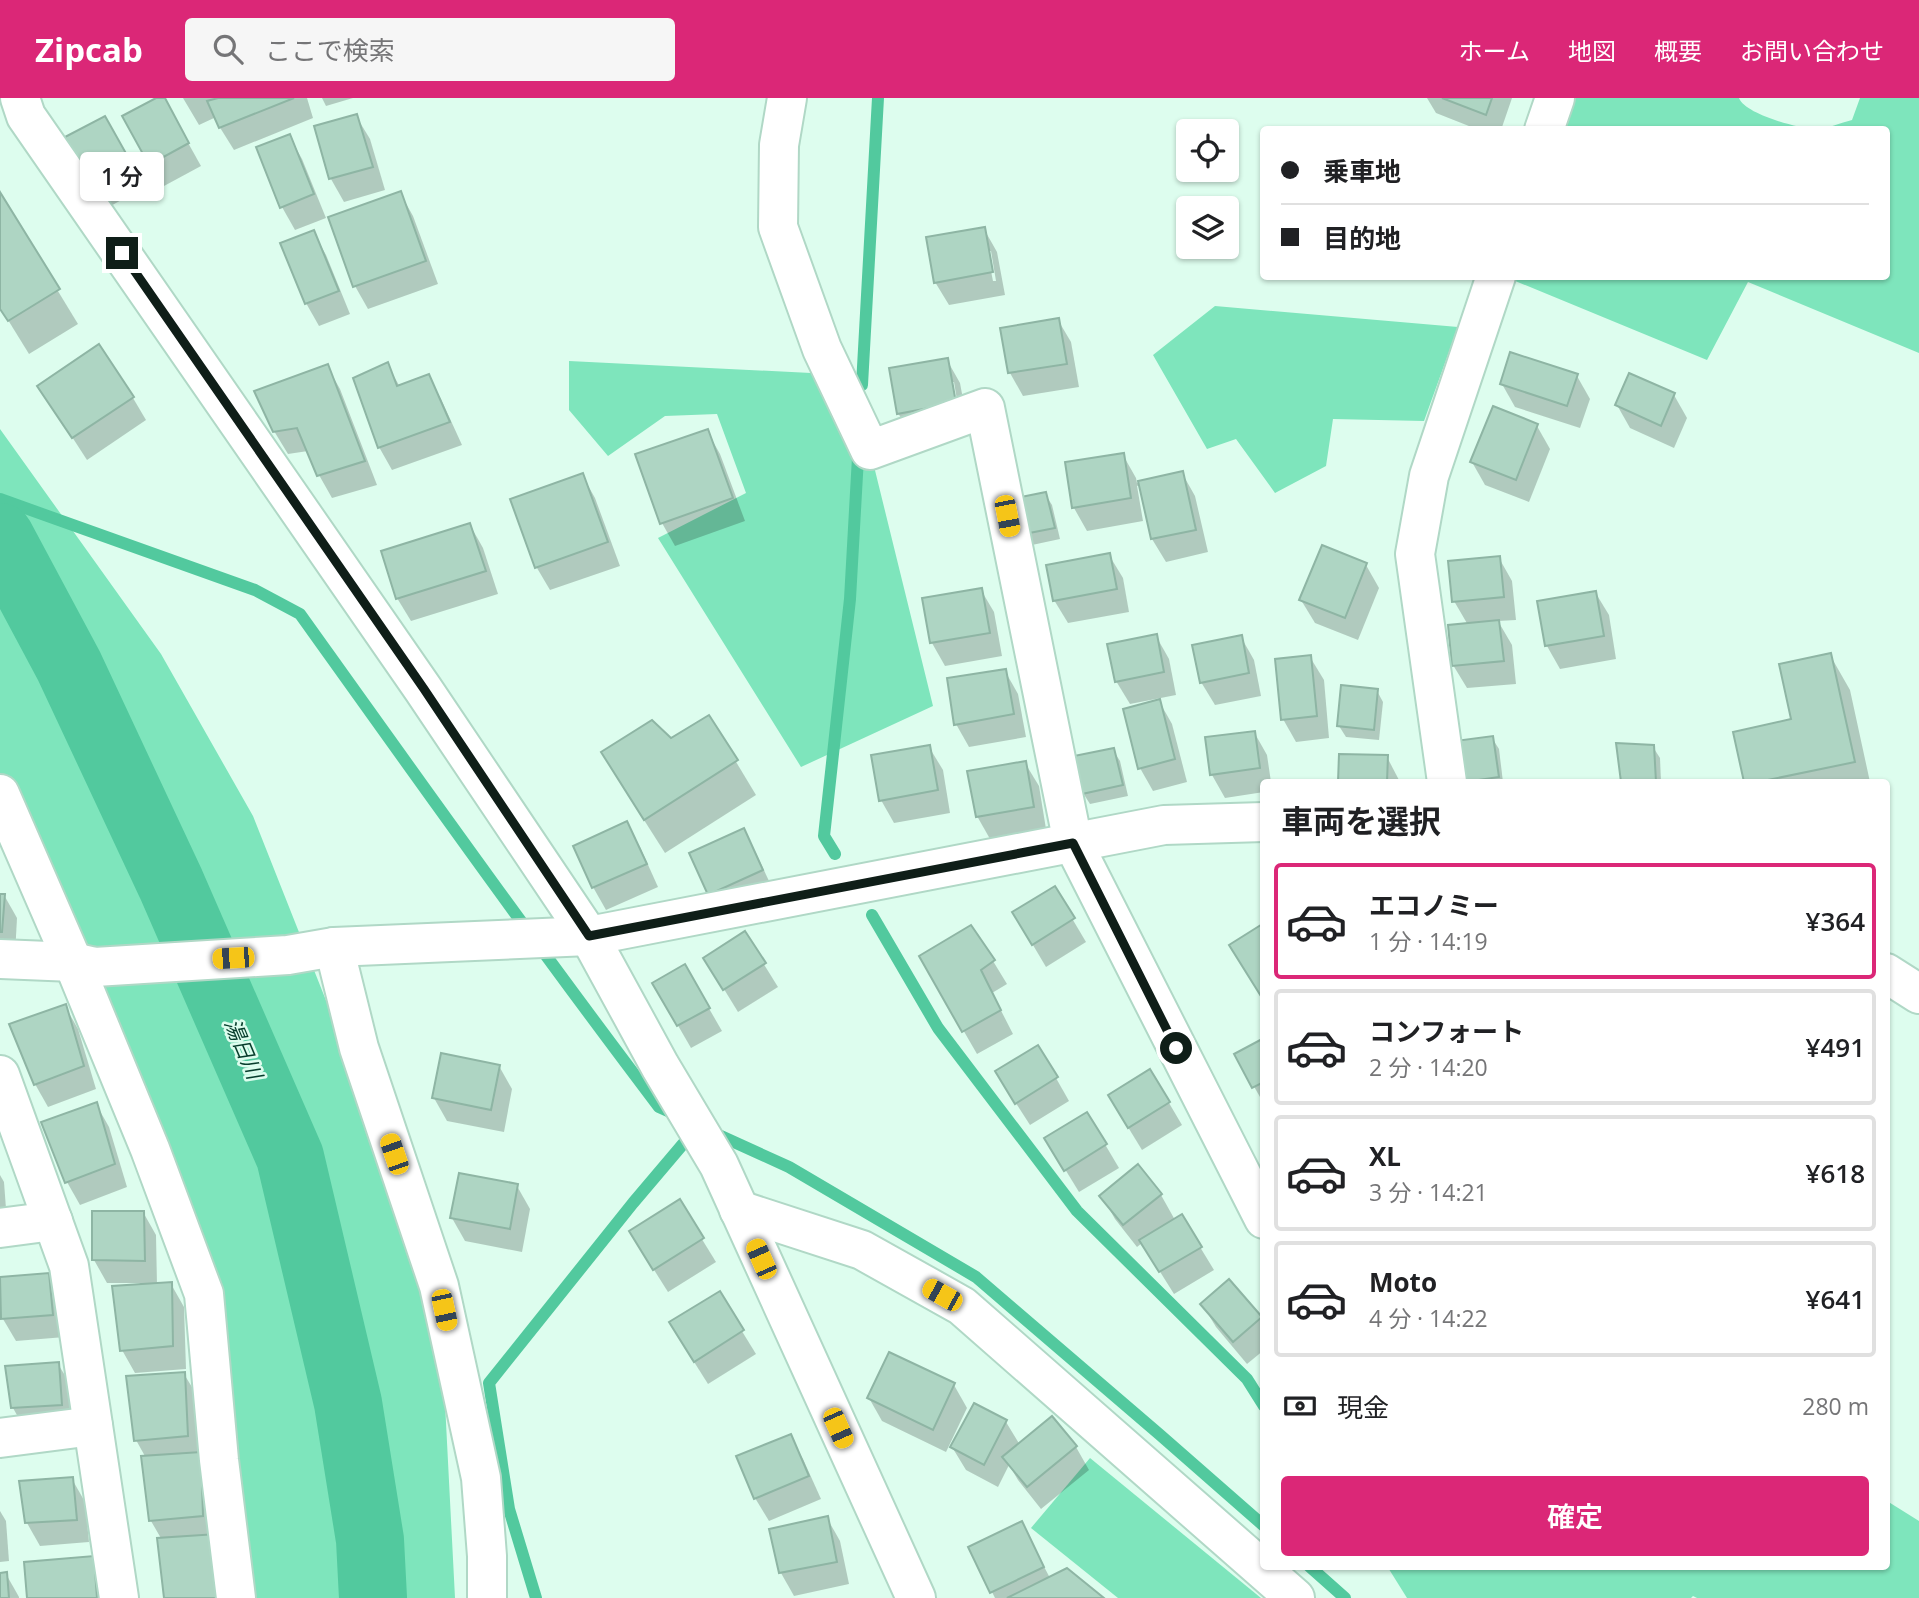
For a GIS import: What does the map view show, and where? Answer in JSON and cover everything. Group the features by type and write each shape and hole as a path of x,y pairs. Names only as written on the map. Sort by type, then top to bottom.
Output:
{"street":[{"path":"20,98 26,116 424,689 575,937 660,1066 719,1165 916,1598"},
{"path":"787,98 779,145 778,227 822,349 870,450 985,408 1073,843 1260,1211"},
{"path":"1545,126 1555,98"},
{"path":"1447,779 1415,554 1429,476 1495,280"},
{"path":"0,794 84,965 204,1294 219,1460 236,1598"},
{"path":"0,959 84,965 288,955 334,947 575,937 1164,825 1260,822"},
{"path":"334,947 359,1048 439,1286 481,1478 487,1598"},
{"path":"1890,976 1919,994"},
{"path":"0,1075 69,1266 119,1598"},
{"path":"739,1210 862,1250 962,1306 1260,1567"},
{"path":"0,1228 53,1221"},
{"path":"0,1438 93,1426"},
{"path":"1264,1570 1296,1598"}],"green space":[{"path":"1570,98 1739,98 1743,104 1761,115 1796,126 1560,126"},
{"path":"1860,98 1919,98 1919,353 1748,282 1707,360 1513,280 1890,280 1890,126 1831,126 1852,120"},
{"path":"1215,306 1458,327 1424,421 1333,419 1326,466 1275,493 1236,439 1207,449 1153,355"},
{"path":"569,361 811,373 854,418 870,450 933,706 801,767 658,538 746,493 717,414 665,416 608,456 569,410"},
{"path":"0,429 161,654 253,816 439,1286 455,1598 230,1598 165,1171 0,811"},
{"path":"1090,1458 1261,1598 1118,1598 1031,1528"},
{"path":"1890,1503 1919,1521 1919,1598 1407,1598 1390,1570 1890,1570"}],"building":[{"path":"156,98 165,98 189,143 149,165 122,116"},
{"path":"218,98 294,98 219,128 207,101"},
{"path":"1442,98 1492,98 1486,115"},
{"path":"357,114 373,167 329,179 314,126"},
{"path":"105,116 132,164 92,186 65,137"},
{"path":"290,134 314,194 280,208 256,147"},
{"path":"401,191 426,261 353,287 328,217"},
{"path":"0,192 60,289 8,321 0,309"},
{"path":"985,227 993,272 934,283 926,237"},
{"path":"314,230 339,291 305,304 280,243"},
{"path":"1059,318 1067,364 1008,373 1000,328"},
{"path":"99,344 134,397 72,438 37,386"},
{"path":"1510,352 1578,374 1567,406 1500,384"},
{"path":"948,358 956,403 897,414 889,368"},
{"path":"388,362 397,386 429,374 450,422 378,448 353,378"},
{"path":"328,364 365,461 317,476 297,428 273,432 254,391"},
{"path":"1629,373 1675,393 1661,426 1615,405"},
{"path":"1493,406 1538,424 1516,480 1470,462"},
{"path":"708,429 733,498 660,524 635,454"},
{"path":"1124,453 1131,498 1072,508 1065,462"},
{"path":"1183,471 1196,530 1151,539 1138,481"},
{"path":"583,473 608,542 535,568 510,499"},
{"path":"1046,492 1055,528 1024,534 1016,498"},
{"path":"470,523 486,571 396,599 381,551"},
{"path":"1322,545 1367,563 1345,618 1299,600"},
{"path":"1110,553 1117,589 1053,601 1046,565"},
{"path":"1500,556 1504,597 1452,602 1448,561"},
{"path":"982,588 990,633 930,643 922,598"},
{"path":"1596,591 1604,636 1545,646 1537,601"},
{"path":"1499,620 1504,661 1452,666 1448,625"},
{"path":"1157,634 1164,672 1115,682 1107,644"},
{"path":"1242,635 1249,673 1200,683 1192,645"},
{"path":"1831,653 1855,762 1773,779 1743,779 1733,732 1791,719 1779,664"},
{"path":"1311,655 1317,716 1281,720 1275,659"},
{"path":"1006,669 1014,714 954,725 947,678"},
{"path":"1341,685 1378,689 1374,730 1337,726"},
{"path":"1160,699 1175,759 1138,769 1123,709"},
{"path":"709,715 738,760 644,820 601,752 652,720 671,738"},
{"path":"1255,731 1260,768 1210,775 1205,737"},
{"path":"1493,736 1499,777 1464,779 1455,741"},
{"path":"1616,743 1654,745 1656,779 1621,779"},
{"path":"930,745 938,790 879,801 871,755"},
{"path":"1114,748 1123,785 1082,794 1074,756"},
{"path":"1339,754 1388,755 1387,779 1338,779"},
{"path":"1026,761 1034,807 976,817 967,771"},
{"path":"627,821 647,864 592,888 573,846"},
{"path":"744,828 763,870 708,895 689,853"},
{"path":"1055,886 1075,918 1032,945 1012,912"},
{"path":"0,894 5,894 2,932 0,932"},
{"path":"971,925 995,960 981,970 1001,1010 962,1032 919,956"},
{"path":"1260,926 1260,995 1229,945"},
{"path":"745,931 766,963 723,990 703,958"},
{"path":"685,964 710,1008 677,1026 652,983"},
{"path":"66,1004 84,1066 34,1085 9,1024"},
{"path":"1260,1040 1260,1084 1252,1088 1234,1054"},
{"path":"1038,1045 1058,1077 1015,1104 995,1071"},
{"path":"441,1053 500,1065 491,1110 432,1098"},
{"path":"1150,1069 1170,1102 1128,1128 1108,1095"},
{"path":"97,1102 115,1164 65,1183 41,1122"},
{"path":"1087,1112 1107,1144 1064,1171 1044,1138"},
{"path":"1138,1164 1162,1194 1123,1225 1099,1196"},
{"path":"459,1173 518,1184 510,1229 450,1218"},
{"path":"680,1199 704,1238 653,1270 629,1231"},
{"path":"92,1211 144,1211 145,1261 92,1260"},
{"path":"1182,1214 1202,1247 1159,1272 1139,1240"},
{"path":"49,1273 53,1315 1,1319 0,1277"},
{"path":"1229,1279 1260,1315 1260,1319 1233,1342 1200,1304"},
{"path":"172,1282 173,1346 120,1351 112,1286"},
{"path":"720,1291 744,1330 694,1362 669,1322"},
{"path":"889,1352 955,1383 933,1430 867,1398"},
{"path":"59,1362 62,1405 11,1408 5,1366"},
{"path":"185,1372 188,1436 134,1441 126,1376"},
{"path":"974,1403 1007,1420 984,1465 950,1447"},
{"path":"1052,1416 1077,1446 1027,1487 1002,1457"},
{"path":"791,1434 809,1476 754,1499 736,1456"},
{"path":"201,1452 203,1516 149,1521 141,1456"},
{"path":"73,1477 77,1520 25,1523 19,1481"},
{"path":"828,1516 837,1562 779,1573 769,1529"},
{"path":"1022,1521 1044,1567 990,1593 968,1547"},
{"path":"217,1534 218,1598 164,1598 157,1538"},
{"path":"94,1556 97,1598 27,1598 24,1562"},
{"path":"1067,1568 1104,1598 1007,1598"},
{"path":"7,1572 9,1598 0,1598 0,1573"}],"waterway":[{"path":"862,385 878,98"},
{"path":"835,854 824,836 850,599 858,457"},
{"path":"0,499 255,590 300,614 613,1046 659,1107 677,1115"},
{"name":"湯日川","path":"0,537 69,666 171,884 290,1157 348,1403 370,1540 373,1598"},
{"path":"872,915 938,1028 1077,1211 1247,1379 1260,1400"},
{"path":"536,1598 509,1509 489,1383 694,1131"},
{"path":"712,1132 789,1167 976,1277 1260,1522"},
{"path":"1314,1570 1345,1598"}],"route":[{"path":"122,253 424,689 589,936 1073,843 1176,1048"}]}
